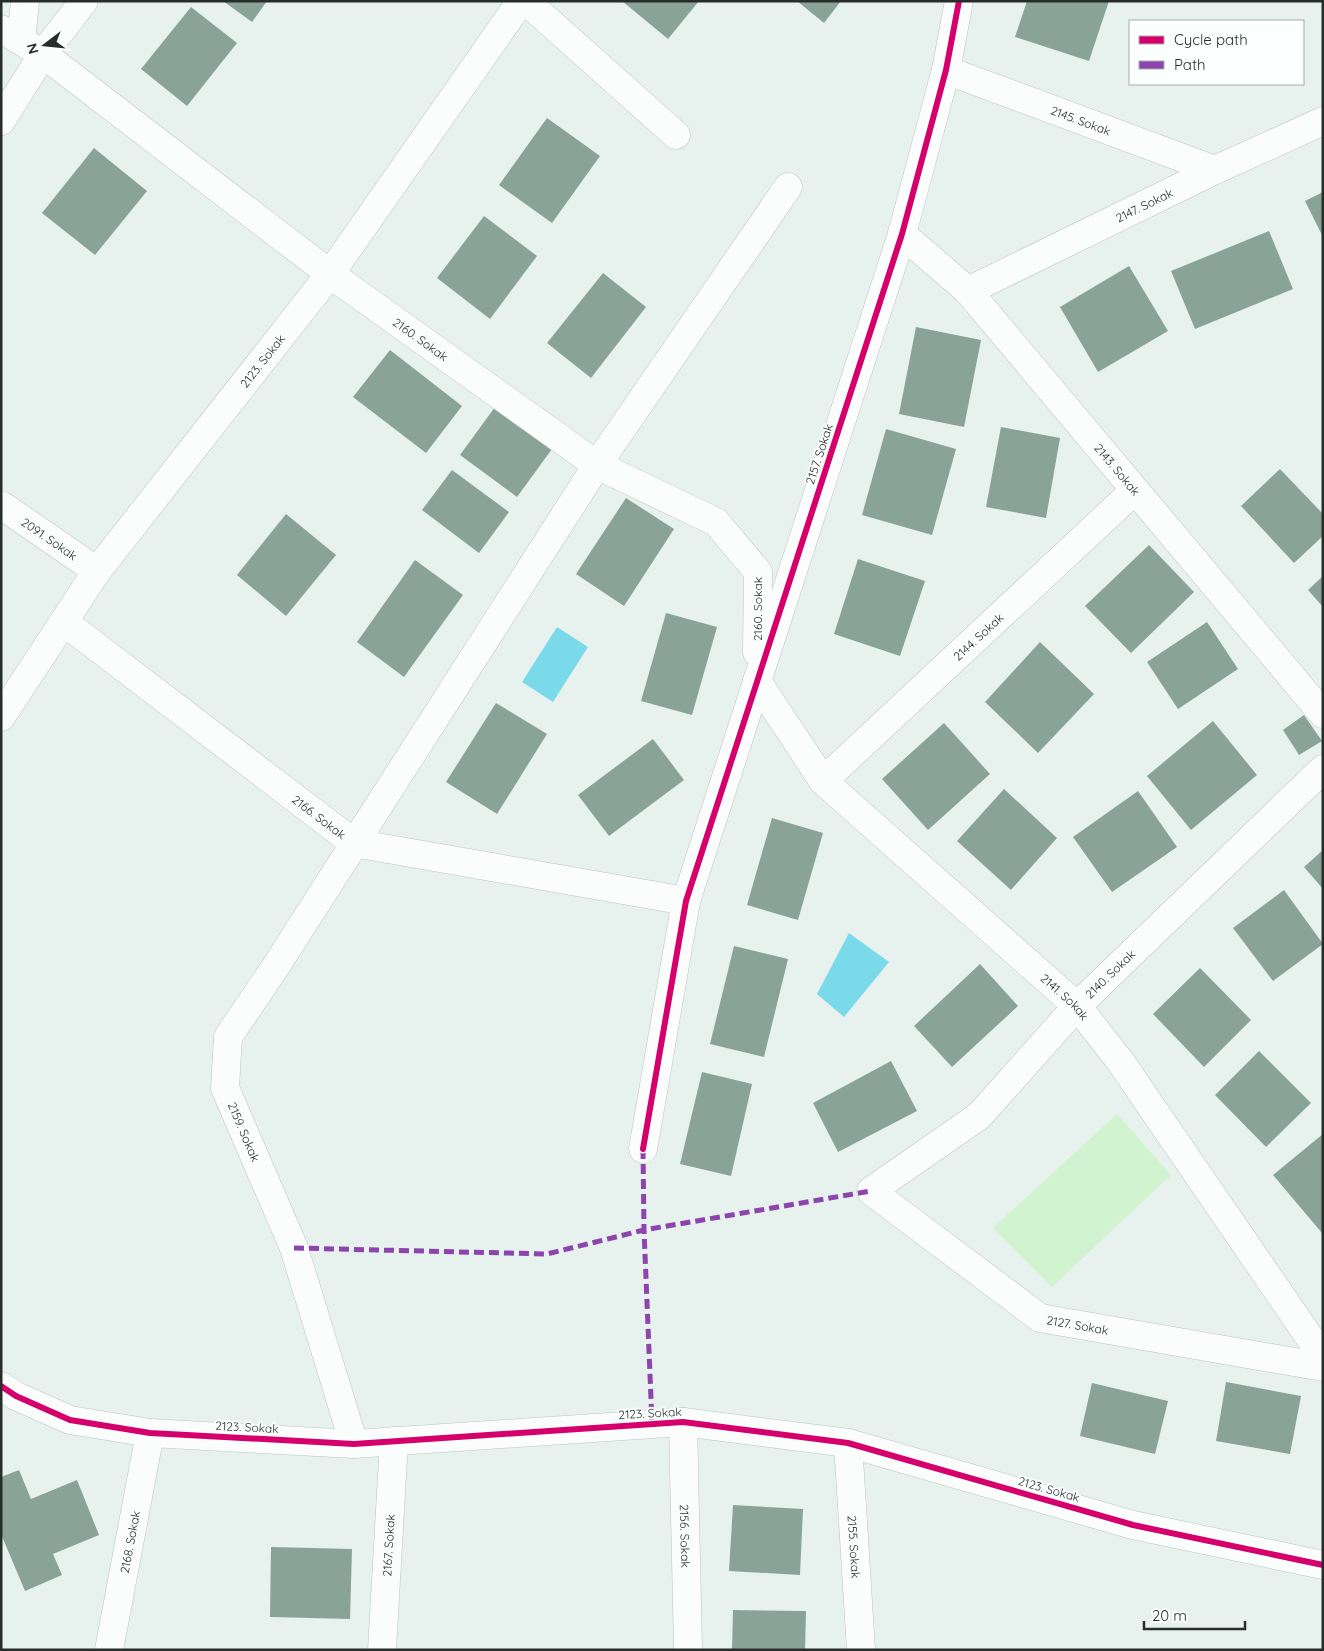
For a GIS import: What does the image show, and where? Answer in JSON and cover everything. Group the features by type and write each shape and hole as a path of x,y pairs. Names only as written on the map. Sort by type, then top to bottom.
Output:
{"street":[{"path":"1,121 22,42 25,1"},
{"path":"22,42 84,1"},
{"name":"2123. Sokak","path":"1,718 97,572 330,274 521,1"},
{"path":"526,1 676,135"},
{"name":"2157. Sokak","path":"643,1149 686,901 902,234 946,70 959,1"},
{"name":"2160. Sokak","path":"22,42 330,274 597,465 716,522 758,572 757,681"},
{"name":"2145. Sokak","path":"946,70 1215,170"},
{"name":"2147. Sokak","path":"968,291 1215,170 1323,122"},
{"name":"2159. Sokak","path":"354,1444 294,1248 225,1088 228,1037 276,966 597,465 788,188"},
{"name":"2143. Sokak","path":"902,234 968,291 1323,714"},
{"name":"2144. Sokak","path":"823,780 1134,491"},
{"name":"2091. Sokak","path":"1,505 97,572"},
{"name":"2166. Sokak","path":"64,622 354,843 686,901"},
{"name":"2141. Sokak","path":"757,681 823,780 1077,1006 1120,1061 1323,1357"},
{"name":"2140. Sokak","path":"871,1191 979,1116 1077,1006 1323,770"},
{"name":"2127. Sokak","path":"871,1191 1040,1318 1323,1367"},
{"name":"2123. Sokak","path":"1,1386 16,1396 70,1420 150,1433 354,1444 683,1422 848,1443 1133,1525 1323,1565"},
{"name":"2156. Sokak","path":"683,1422 688,1650"},
{"name":"2168. Sokak","path":"110,1650 150,1433"},
{"name":"2167. Sokak","path":"382,1650 394,1441"},
{"name":"2155. Sokak","path":"848,1443 861,1650"}],"green space":[{"path":"1117,1114 1171,1175 1052,1287 993,1228"}],"water":[{"path":"557,627 588,647 553,702 522,682"},
{"path":"849,933 889,962 844,1017 817,994"}],"building":[{"path":"223,1 267,1 252,22"},
{"path":"622,1 699,1 668,39"},
{"path":"797,1 841,1 824,23"},
{"path":"1027,1 1109,1 1089,61 1015,37"},
{"path":"191,7 237,43 187,106 141,69"},
{"path":"547,118 600,156 552,223 499,185"},
{"path":"94,148 147,191 95,255 42,213"},
{"path":"1323,192 1323,237 1305,201"},
{"path":"484,216 537,256 490,319 437,278"},
{"path":"1269,231 1293,289 1195,329 1171,271"},
{"path":"1129,266 1168,331 1098,372 1060,307"},
{"path":"603,273 646,307 591,378 547,343"},
{"path":"916,327 981,340 964,427 899,414"},
{"path":"390,350 462,406 426,453 353,397"},
{"path":"495,407 552,449 517,497 460,455"},
{"path":"1001,427 1060,438 1046,518 986,507"},
{"path":"886,429 956,449 932,535 862,515"},
{"path":"1280,469 1323,514 1323,536 1294,563 1241,506"},
{"path":"452,470 509,512 479,553 422,510"},
{"path":"626,498 674,529 624,606 576,574"},
{"path":"286,514 336,555 286,616 237,575"},
{"path":"1149,545 1194,592 1131,653 1085,606"},
{"path":"858,559 925,581 900,656 834,634"},
{"path":"415,560 463,595 404,677 357,642"},
{"path":"1323,576 1323,607 1308,590"},
{"path":"666,613 717,627 692,715 641,701"},
{"path":"1207,622 1238,669 1178,709 1147,662"},
{"path":"1040,642 1094,694 1038,753 985,702"},
{"path":"496,703 547,734 497,814 446,782"},
{"path":"1304,715 1322,741 1299,755 1283,730"},
{"path":"1213,721 1257,775 1191,830 1147,776"},
{"path":"944,723 990,774 928,830 882,779"},
{"path":"653,739 684,780 609,836 578,795"},
{"path":"1004,789 1057,838 1011,890 957,841"},
{"path":"1138,791 1177,847 1112,892 1073,837"},
{"path":"772,818 823,833 798,920 747,905"},
{"path":"1323,850 1323,889 1304,867"},
{"path":"1284,890 1323,944 1273,981 1233,928"},
{"path":"734,946 788,959 764,1057 710,1044"},
{"path":"980,964 1018,1006 952,1067 914,1026"},
{"path":"1200,968 1251,1020 1204,1067 1153,1014"},
{"path":"1259,1051 1311,1103 1266,1147 1215,1095"},
{"path":"891,1061 917,1111 838,1152 813,1103"},
{"path":"702,1072 752,1084 731,1176 680,1164"},
{"path":"1323,1134 1323,1232 1322,1233 1273,1175"},
{"path":"1226,1382 1301,1396 1290,1454 1216,1441"},
{"path":"1092,1383 1168,1401 1155,1454 1080,1436"},
{"path":"19,1470 31,1499 77,1480 99,1535 53,1554 62,1575 25,1591 1,1534 1,1477"},
{"path":"733,1505 803,1509 800,1575 729,1571"},
{"path":"271,1547 352,1549 350,1619 270,1617"},
{"path":"733,1610 806,1611 805,1650 732,1650"}],"marked path":[{"path":"643,1149 644,1230 652,1423"},
{"path":"294,1248 547,1254 644,1230 871,1191"}],"cycle path":[{"path":"643,1149 686,901 902,234 946,70 959,1"},
{"path":"1,1386 16,1396 70,1420 150,1433 354,1444 683,1422 848,1443 1133,1525 1323,1565"}]}
